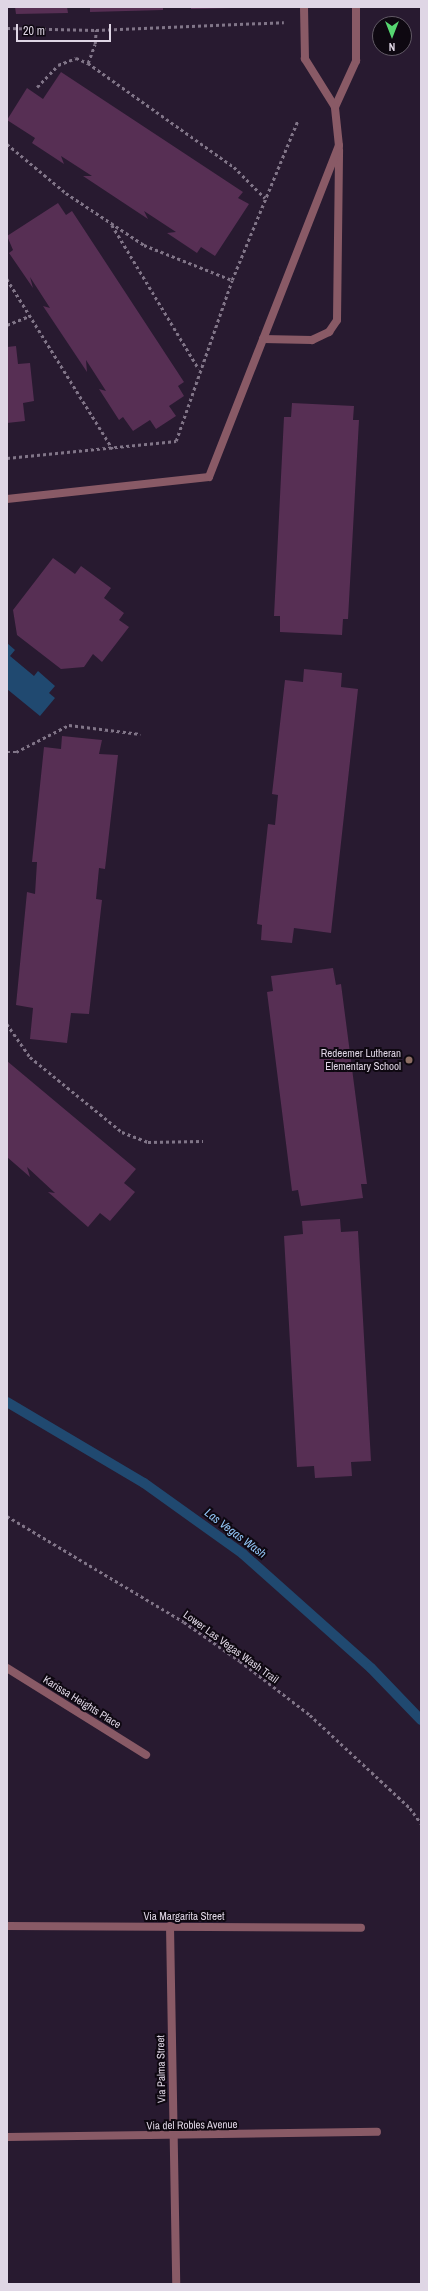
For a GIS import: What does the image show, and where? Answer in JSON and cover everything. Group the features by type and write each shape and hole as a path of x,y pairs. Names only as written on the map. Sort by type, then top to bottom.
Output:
{"street":[{"path":"263,339 312,340 329,332 337,320 339,146 335,107 305,59 304,7"},
{"path":"335,107 356,61 356,7"},
{"path":"7,499 209,477 339,146"},
{"name":"Karissa Heights Place","path":"7,1668 146,1755"},
{"name":"Via Margarita Street","path":"7,1926 361,1928"},
{"name":"Via Palma Street","path":"170,1926 176,2284"},
{"name":"Via del Robles Avenue","path":"7,2138 377,2132"}],"path":[{"path":"7,28 96,30 304,22"},
{"path":"88,63 95,44 96,30"},
{"path":"37,87 58,65 76,58 88,63 132,97 159,111 234,167 265,198"},
{"path":"7,458 113,449 176,441 199,369 232,280 298,120"},
{"path":"7,144 66,193 144,245 232,280"},
{"path":"111,223 199,369"},
{"path":"7,279 113,449"},
{"path":"7,325 29,316"},
{"path":"7,752 16,752 69,725 140,734"},
{"path":"7,1024 30,1057 122,1132 148,1142 203,1140"},
{"name":"Lower Las Vegas Wash Trail","path":"7,1516 178,1618 240,1661 310,1715 410,1808 421,1823"}],"water":[{"path":"7,643 15,650 10,656 34,676 38,671 55,686 49,693 55,698 40,716 7,689"}],"building":[{"path":"15,7 67,7 68,13 16,14"},
{"path":"90,7 163,7 163,10 90,12"},
{"path":"191,7 232,7 232,8 191,9"},
{"path":"61,72 243,192 238,198 249,204 215,256 201,247 197,253 167,233 176,232 144,211 148,219 83,176 92,176 61,156 64,164 32,143 35,138 7,120 27,88 43,99"},
{"path":"58,203 66,215 72,211 184,382 178,386 184,396 169,406 176,416 156,429 150,420 133,431 123,417 119,420 99,389 106,391 86,360 87,372 43,306 50,308 30,277 33,288 9,253 13,250 7,236"},
{"path":"16,346 18,364 30,363 34,401 23,403 25,421 7,423 7,347"},
{"path":"292,403 354,406 353,420 359,420 348,619 343,619 342,635 280,632 280,616 274,616 284,417 291,417"},
{"path":"53,558 75,574 81,566 111,588 104,598 124,613 119,620 129,627 102,662 93,654 84,667 61,669 17,635 13,610"},
{"path":"304,669 342,673 341,687 358,689 331,933 294,928 292,943 261,940 262,925 257,924 268,824 275,825 278,795 272,794 285,680 303,682"},
{"path":"62,736 102,740 99,754 118,755 105,869 99,868 96,899 102,900 89,1014 71,1013 67,1043 30,1039 33,1008 16,1005 27,892 35,894 37,862 32,862 44,747 61,749"},
{"path":"333,968 336,985 341,984 367,1184 361,1184 363,1198 301,1206 298,1190 292,1191 267,992 273,991 271,976"},
{"path":"7,1061 136,1169 124,1183 135,1192 110,1221 100,1213 88,1227 48,1192 55,1193 27,1167 30,1177 7,1157"},
{"path":"340,1219 341,1232 358,1231 371,1461 351,1462 352,1476 315,1478 314,1466 297,1467 284,1236 303,1234 302,1221"}],"waterway":[{"name":"Las Vegas Wash","path":"7,1402 144,1483 243,1554 371,1668 421,1720"}],"place":[{"name":"Redeemer Lutheran Elementary School","path":"409,1060"}]}
